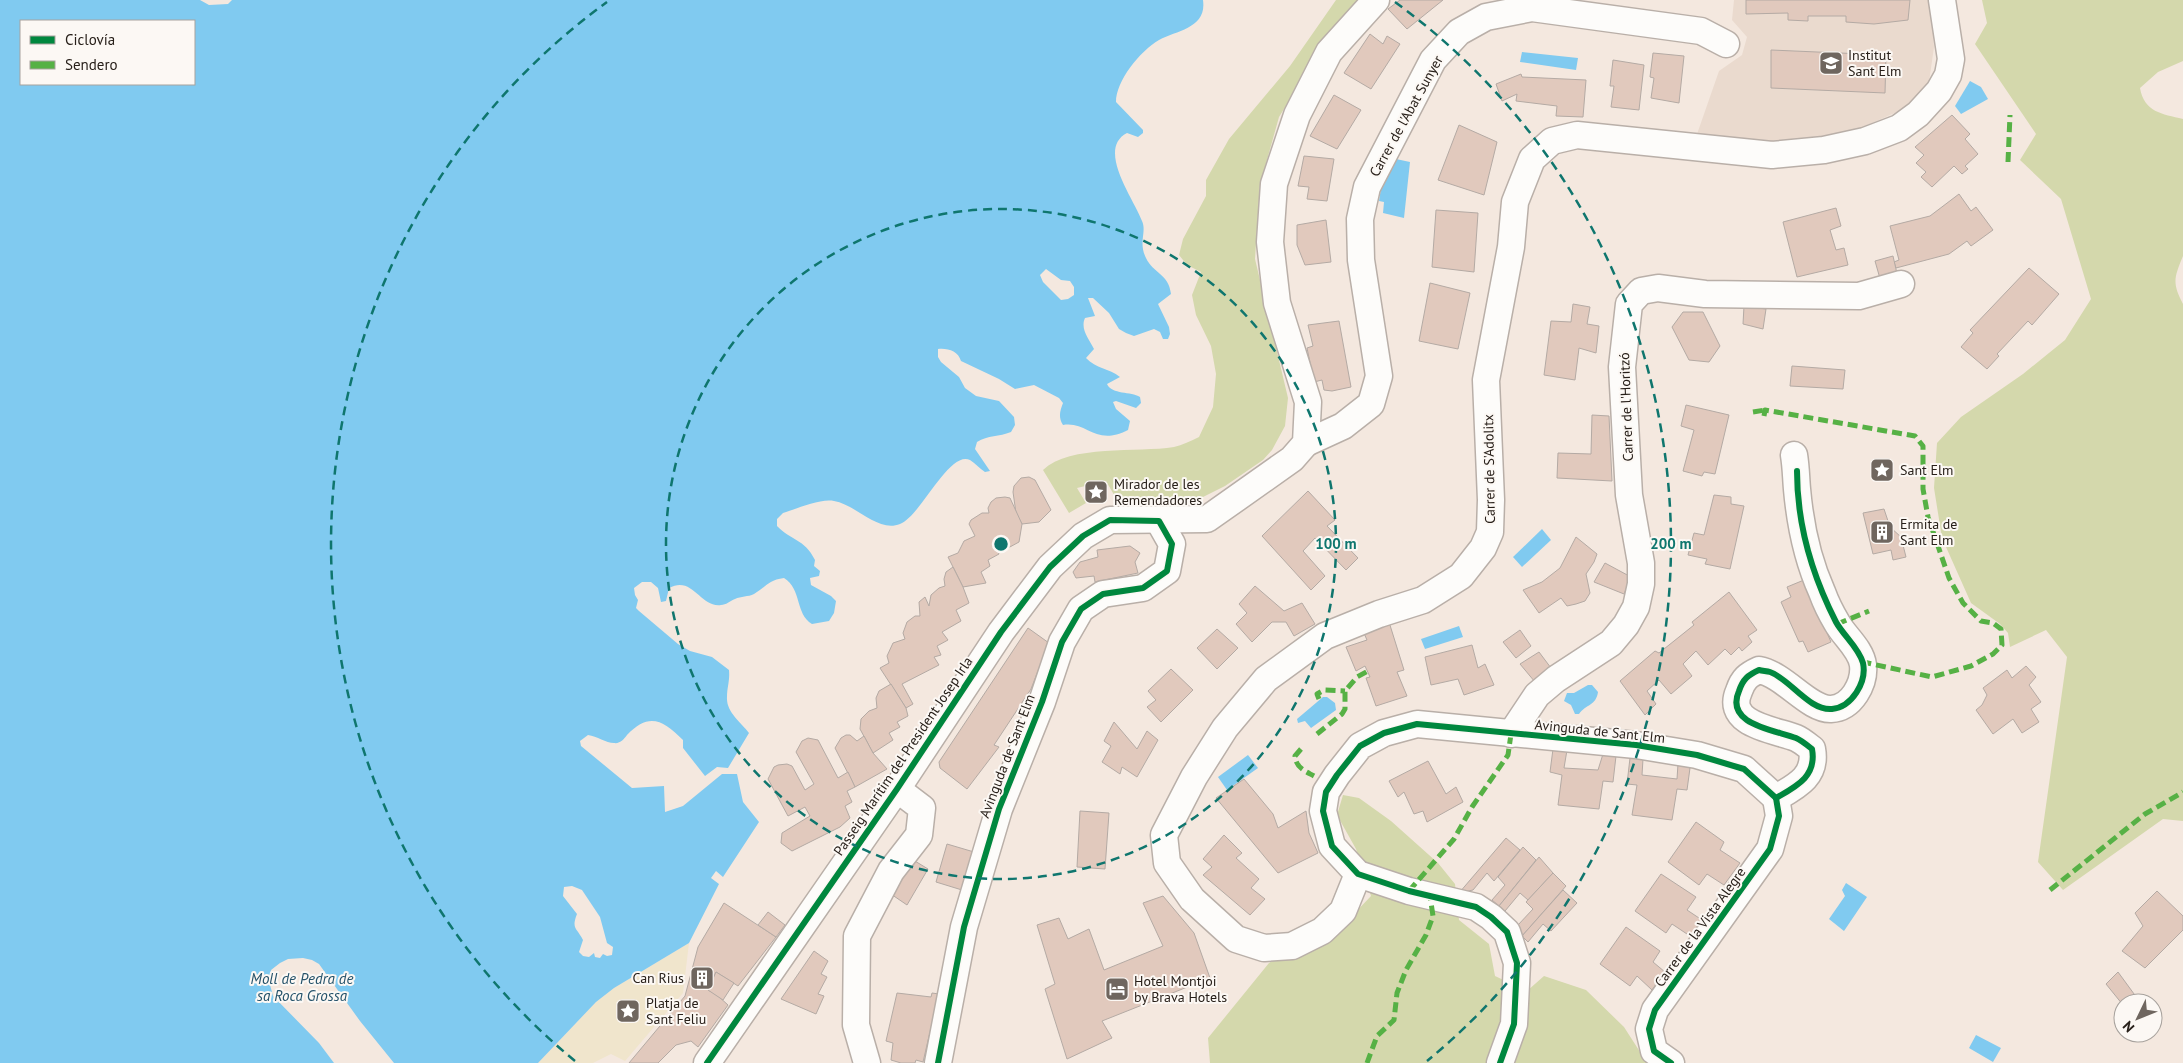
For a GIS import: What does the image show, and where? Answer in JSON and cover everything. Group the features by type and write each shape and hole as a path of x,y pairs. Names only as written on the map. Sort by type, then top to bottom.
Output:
{"street":[{"path":"1306,442 1308,402 1276,294 1270,242 1274,184 1297,115 1329,52 1376,0"},
{"name":"Carrer de S'Adolitx","path":"1358,874 1343,911 1322,931 1292,946 1264,948 1236,939 1192,899 1168,863 1164,835 1194,777 1225,728 1266,679 1325,636 1379,614 1423,600 1461,576 1483,548 1490,532 1491,500 1486,380 1511,247 1515,202 1532,159 1552,141 1577,135 1772,155 1824,150 1865,141 1899,128 1918,114 1939,91 1948,75 1950,59 1942,0"},
{"name":"Carrer de l'Abat Sunyer","path":"1306,442 1343,426 1372,404 1379,376 1361,260 1360,219 1367,188 1433,60 1459,32 1486,18 1532,8 1701,31 1726,44"},
{"name":"Carrer de l'Horitzó","path":"1511,734 1537,695 1556,679 1611,643 1626,625 1636,607 1641,584 1641,563 1629,495 1622,367 1629,304 1641,291 1658,288 1705,294 1859,296 1901,284"},
{"name":"Passeig Marítim del President Josep Irla","path":"707,1063 897,789 1001,632 1050,567 1083,536 1110,520 1159,521 1207,519 1292,459 1306,442"},
{"path":"1776,798 1799,785 1810,774 1814,759 1812,749 1797,738 1763,729 1746,720 1738,710 1737,696 1743,679 1759,670 1771,672 1821,708 1832,709 1842,705 1855,695 1863,679 1862,662 1837,624 1821,591 1811,561 1800,517 1794,455"},
{"name":"Avinguda de Sant Elm","path":"938,1063 966,918 999,809 1042,702 1062,642 1081,609 1103,594 1143,588 1167,571 1172,544 1159,521"},
{"name":"Avinguda de Sant Elm","path":"1500,1063 1514,1024 1517,963 1507,932 1491,917 1476,907 1409,891 1358,874 1332,846 1324,811 1326,792 1360,746 1384,734 1417,724 1636,745 1697,755 1744,769 1776,798"},
{"path":"867,1063 856,1024 857,936 890,871 919,835 922,808 897,789"},
{"name":"Carrer de la Vista Alegre","path":"1671,1063 1654,1051 1649,1029 1655,1010 1770,849 1779,816 1776,798"}],"shaded area":[{"name":"Institut Sant Elm","path":"1734,0 1931,0 1934,47 1929,82 1906,108 1865,126 1817,141 1725,141 1696,137 1719,71 1742,55 1747,37 1732,20"}],"green space":[{"path":"1336,0 1359,0 1337,24 1279,117 1260,185 1255,259 1288,398 1285,426 1272,450 1263,460 1225,486 1191,503 1159,507 1117,500 1106,481 1077,488 1086,503 1069,513 1043,470 1055,462 1070,456 1087,453 1174,447 1199,437 1213,407 1216,374 1211,346 1196,315 1192,295 1201,272 1187,265 1179,255 1183,239 1206,196 1206,180 1229,139 1290,66"},
{"path":"1982,0 2183,0 2183,61 2158,72 2140,88 2145,102 2155,111 2183,119 2183,256 2176,275 2176,285 2183,304 2183,821 2163,819 2063,890 2038,862 2067,657 2046,630 2010,647 2008,633 2000,624 1971,603 1942,538 1934,488 1937,443 1961,417 2023,374 2065,340 2091,299 2061,199 2020,160 2036,134 1975,44 1987,23"},
{"path":"1343,795 1359,798 1391,821 1438,863 1455,884 1459,920 1489,944 1495,976 1527,991 1544,976 1586,990 1624,1027 1642,1055 1652,1063 1210,1063 1208,1038 1269,963 1352,916 1371,896 1356,849 1337,815"}],"sand":[{"name":"Platja de Sant Feliu","path":"689,943 683,993 625,1061 611,1054 593,1063 538,1063 596,1002 614,988"}],"water":[{"path":"0,0 200,0 209,5 228,4 232,0 1203,0 1203,9 1196,22 1190,27 1159,40 1144,51 1130,67 1117,94 1116,102 1143,130 1143,133 1138,137 1127,133 1118,140 1115,150 1116,162 1143,225 1143,247 1146,258 1167,282 1171,294 1158,304 1169,327 1170,334 1168,339 1163,339 1160,332 1154,329 1134,336 1126,333 1119,329 1109,313 1093,298 1088,298 1095,316 1085,318 1084,326 1094,349 1086,358 1090,362 1120,377 1107,384 1113,390 1140,397 1141,403 1136,408 1116,401 1113,402 1116,409 1130,421 1128,430 1117,435 1107,436 1079,426 1063,425 1060,414 1063,403 1059,398 1034,385 1015,389 999,379 961,361 958,355 952,351 938,349 938,357 941,362 959,377 965,388 976,396 999,401 1014,417 1015,425 1011,432 985,438 977,442 975,449 990,471 985,472 970,460 962,460 953,465 917,509 908,519 900,524 884,525 843,504 829,500 816,502 783,513 777,519 777,526 802,544 815,560 814,566 820,571 819,576 810,578 811,585 831,596 836,601 834,613 829,621 812,624 807,620 794,588 784,578 771,582 754,594 737,598 721,605 707,602 690,588 684,586 677,585 669,588 666,601 661,602 658,588 651,582 642,582 634,588 638,600 636,608 639,611 678,644 690,651 712,657 729,670 727,702 735,716 749,733 728,768 717,767 705,776 683,748 683,740 669,728 656,721 642,723 618,743 611,743 588,735 580,741 581,746 632,788 664,786 665,812 683,806 722,774 737,774 743,802 759,822 723,877 716,871 711,878 719,884 689,943 614,988 596,1002 538,1063 0,1063","holes":["1046,269 1061,280 1070,281 1074,287 1074,295 1068,299 1061,300 1043,282 1040,275","572,886 582,890 600,917 607,943 613,947 612,955 607,956 603,954 600,958 595,957 594,953 589,957 583,956 579,952 583,940 575,926 577,914 563,896 564,887"]},
{"path":"1522,52 1578,58 1576,70 1520,62"},
{"path":"1970,81 1981,87 1988,99 1961,114 1955,106"},
{"path":"1396,159 1410,162 1404,218 1383,213 1384,202 1379,201 1382,182"},
{"path":"1542,529 1551,540 1522,567 1513,557"},
{"path":"1459,626 1463,637 1425,649 1421,639"},
{"path":"1588,685 1592,685 1598,692 1597,697 1579,714 1575,714 1571,705 1564,701 1567,693 1574,693"},
{"path":"1323,697 1327,697 1335,703 1336,710 1311,728 1305,721 1298,723 1297,719"},
{"path":"1248,755 1258,768 1227,790 1218,777"},
{"path":"1846,883 1867,897 1844,931 1829,919 1845,896 1842,890"},
{"path":"1976,1035 2001,1048 1993,1062 1969,1048"}],"pier":[{"name":"Moll de Pedra de sa Roca Grossa","path":"303,958 319,964 360,1021 394,1063 334,1063 319,1043 273,996 269,981 271,970 288,959"}],"building":[{"path":"1400,0 1443,0 1407,29 1388,9"},
{"path":"1746,0 1910,0 1908,20 1874,24 1846,22 1846,16 1808,16 1808,21 1788,20 1788,13 1746,14"},
{"path":"1370,34 1383,44 1387,36 1400,44 1371,89 1344,73"},
{"path":"1771,50 1886,55 1885,93 1771,88"},
{"path":"1653,53 1684,56 1679,103 1651,98 1654,78 1650,77"},
{"path":"1613,60 1644,65 1639,110 1611,107 1614,86 1610,86"},
{"path":"1521,74 1522,77 1586,80 1583,117 1556,116 1557,106 1516,101 1517,94 1502,101 1496,84"},
{"path":"1334,95 1361,110 1337,149 1310,136"},
{"path":"1952,115 1970,134 1965,139 1978,154 1965,166 1968,169 1962,174 1954,166 1932,187 1921,177 1926,172 1916,163 1924,155 1915,147"},
{"path":"1459,125 1497,142 1484,195 1438,180"},
{"path":"1304,156 1334,159 1327,201 1307,199 1309,187 1298,186"},
{"path":"1959,194 1971,211 1976,207 1993,230 1971,246 1967,241 1949,254 1896,268 1894,262 1899,260 1890,226 1930,216"},
{"path":"1836,208 1841,226 1830,230 1836,250 1844,248 1848,265 1797,277 1783,222"},
{"path":"1436,210 1478,213 1474,272 1432,267"},
{"path":"1326,220 1331,262 1305,265 1297,245 1297,225"},
{"path":"1893,256 1898,278 1881,282 1875,261"},
{"path":"2029,268 2059,294 2032,325 2028,321 1997,354 1999,356 1987,369 1961,347 1973,333 1970,330"},
{"path":"1430,283 1470,293 1458,349 1419,341"},
{"path":"1573,304 1590,307 1587,324 1599,326 1596,353 1579,348 1575,380 1544,375 1551,321 1571,322"},
{"path":"1744,306 1766,309 1763,329 1743,324"},
{"path":"1683,312 1703,312 1720,346 1709,362 1689,360 1672,327"},
{"path":"1339,321 1351,387 1332,391 1324,390 1322,380 1314,382 1307,348 1313,346 1308,325"},
{"path":"1792,366 1845,370 1843,389 1790,386"},
{"path":"1686,405 1729,415 1715,474 1704,472 1702,476 1683,471 1694,430 1681,426"},
{"path":"1592,415 1609,416 1612,481 1557,478 1558,453 1591,454"},
{"path":"1029,477 1035,480 1051,510 1039,522 1022,524 1016,513 1013,492 1014,486 1021,478"},
{"path":"1308,491 1335,520 1327,526 1358,558 1346,570 1315,538 1303,551 1325,576 1311,590 1262,536"},
{"path":"1714,495 1731,497 1731,504 1744,506 1730,569 1705,564 1707,559 1688,555 1694,533 1704,535"},
{"path":"996,498 1010,498 1022,524 1019,542 1008,548 1005,544 997,549 999,554 988,560 990,566 981,572 986,583 963,587 948,557 958,553 964,541 975,536 969,524 971,520 982,513 989,513 988,508 991,502"},
{"name":"Ermita de Sant Elm","path":"1884,509 1890,527 1901,537 1906,557 1893,560 1891,550 1873,554 1863,513"},
{"path":"1576,537 1597,554 1586,574 1590,593 1585,601 1567,606 1561,598 1539,613 1523,590 1542,582 1560,568"},
{"path":"1130,546 1140,553 1135,562 1138,573 1095,582 1094,576 1076,578 1073,572 1080,562 1098,557 1097,550"},
{"path":"1605,563 1631,577 1624,594 1594,582"},
{"path":"953,567 969,603 956,610 961,621 942,632 948,640 937,646 941,655 934,657 939,665 902,684 913,704 906,708 880,668 889,663 887,656 893,643 905,639 903,633 907,622 915,616 920,616 919,602 925,597 929,606 931,595 939,588 945,586 946,572"},
{"path":"1804,580 1831,642 1808,652 1803,641 1799,642 1781,602 1791,597 1787,587"},
{"path":"1255,586 1284,611 1302,603 1315,624 1294,636 1286,622 1272,622 1252,642 1236,624 1247,613 1239,604"},
{"path":"1729,592 1757,630 1748,636 1752,642 1742,651 1739,647 1731,655 1725,649 1708,665 1696,651 1683,664 1692,676 1671,694 1659,680 1647,691 1656,704 1645,715 1620,681 1655,651 1659,653 1694,625 1692,622"},
{"path":"1389,622 1404,670 1397,672 1407,696 1376,706 1366,678 1370,677 1365,666 1356,671 1346,647 1367,640 1363,631"},
{"path":"1028,628 1049,643 1031,689 994,745 999,747 967,789 940,768 939,762"},
{"path":"1217,629 1238,648 1217,669 1197,648"},
{"path":"1520,630 1531,646 1516,658 1503,642"},
{"path":"1472,645 1478,668 1485,664 1494,685 1464,695 1458,679 1431,685 1425,657"},
{"path":"1539,652 1551,668 1535,682 1520,664"},
{"path":"2026,666 2036,677 2029,685 2041,702 2031,709 2039,722 2022,733 2013,719 1993,734 1976,710 1982,705 1987,695 1983,688 2007,670 2012,678"},
{"path":"1171,669 1193,690 1161,722 1147,707 1156,700 1148,691"},
{"path":"891,684 906,708 908,716 897,722 900,727 889,733 893,740 873,753 860,729 861,719 869,711 877,708 876,698 879,691"},
{"path":"1114,722 1137,749 1147,731 1158,740 1137,777 1122,767 1120,774 1102,762 1111,746 1104,741"},
{"path":"850,735 857,741 864,736 873,753 887,769 855,787 835,748 841,738"},
{"path":"808,738 818,740 838,778 848,772 855,787 847,791 852,802 845,806 850,818 840,827 792,851 781,843 782,833 810,816 805,807 788,816 768,779 774,767 787,764 792,766 805,790 814,784 796,752 802,741"},
{"path":"1553,749 1567,750 1564,768 1598,770 1603,754 1616,756 1613,782 1603,781 1599,809 1558,805 1562,775 1550,772"},
{"path":"1630,758 1643,759 1642,775 1677,779 1678,764 1690,768 1687,790 1677,789 1672,820 1632,815 1637,785 1627,784"},
{"path":"1428,761 1446,794 1456,787 1463,802 1427,822 1423,811 1414,814 1404,792 1398,797 1389,781"},
{"path":"1244,779 1273,814 1278,828 1306,811 1309,833 1318,853 1278,873 1216,798"},
{"path":"1080,811 1109,813 1105,869 1077,867"},
{"path":"1696,822 1724,842 1720,850 1740,863 1724,885 1707,874 1699,885 1668,862"},
{"path":"1224,835 1242,853 1236,858 1259,879 1251,888 1265,899 1250,915 1203,875 1212,867 1203,859"},
{"path":"1506,838 1520,850 1494,881 1487,873 1473,890 1459,893"},
{"path":"947,844 974,852 962,890 936,882"},
{"path":"1523,847 1536,860 1499,906 1492,900 1505,885 1498,877"},
{"path":"1539,857 1553,873 1528,900 1520,893 1505,911 1499,906"},
{"path":"910,858 928,869 907,905 888,892"},
{"path":"1553,873 1566,886 1522,936 1518,925 1533,909 1526,902"},
{"path":"1661,874 1696,897 1687,910 1702,920 1690,936 1672,924 1666,933 1635,911"},
{"path":"1563,890 1577,903 1551,931 1543,924 1528,942 1522,936"},
{"path":"2157,891 2183,916 2183,930 2145,968 2122,951 2143,926 2135,913"},
{"path":"1163,896 1194,933 1210,978 1102,1021 1112,1038 1067,1059 1045,989 1055,984 1037,925 1059,918 1068,939 1089,929 1104,970 1163,946 1143,903"},
{"name":"Can Rius","path":"724,903 776,937 738,986 716,972 708,990 728,1005 698,1047 691,1041 676,1045 658,1063 629,1063 685,996 698,947"},
{"path":"768,912 785,925 776,937 758,925"},
{"path":"1626,927 1660,951 1653,962 1665,972 1652,990 1637,976 1630,986 1600,964"},
{"path":"814,951 828,961 821,974 827,977 818,994 824,996 816,1014 781,999"},
{"path":"716,972 734,983 723,1000 708,990"},
{"path":"2118,972 2133,993 2113,993 2106,984"},
{"path":"897,993 931,997 932,993 939,994 923,1062 916,1060 915,1063 901,1063 891,1060 893,1043 886,1041"}],"marked path":[{"path":"2008,162 2010,115"},
{"path":"1753,412 1765,410"},
{"path":"1764,416 1765,410 1915,436 1923,446 1923,489 1928,517 1949,578 1963,603 1981,621 1993,623 2001,629 2002,645 1993,654 1971,666 1932,677 1863,662"},
{"path":"1837,624 1869,611"},
{"path":"1317,734 1342,714 1345,709 1345,691 1357,677 1368,671"},
{"path":"1319,699 1317,694 1324,690 1345,691"},
{"path":"1409,891 1454,839 1472,807 1508,755 1511,734"},
{"path":"1301,749 1295,756 1297,763 1302,769 1314,776"},
{"path":"2050,890 2145,814 2183,792"},
{"path":"1367,1063 1377,1036 1394,1020 1397,993 1406,970 1426,935 1433,916 1430,896"}],"cycle path":[{"path":"1776,798 1804,779 1811,766 1813,758 1812,749 1796,738 1765,729 1745,719 1739,712 1736,702 1744,680 1759,670 1770,672 1785,681 1815,705 1832,709 1846,704 1852,699 1863,678 1864,670 1861,657 1839,627 1827,604 1813,567 1803,529 1797,471"},
{"path":"707,1063 897,789 1001,632 1050,567 1083,536 1110,520 1159,521 1172,544 1167,571 1143,588 1103,594 1081,609 1062,642 1042,702 999,809 964,927 938,1063"},
{"path":"1500,1063 1514,1024 1517,963 1507,932 1491,917 1476,907 1409,891 1358,874 1332,846 1323,811 1326,792 1360,746 1384,733 1417,724 1636,745 1697,755 1744,769 1776,798"},
{"path":"1671,1063 1654,1051 1649,1029 1655,1010 1770,849 1779,816 1776,798"}],"place":[{"name":"Institut Sant Elm","path":"1831,63"},
{"name":"Sant Elm","path":"1882,470"},
{"name":"Mirador de les Remendadores","path":"1096,492"},
{"name":"Ermita de Sant Elm","path":"1882,532"},
{"name":"Can Rius","path":"702,978"},
{"name":"Hotel Montjoi by Brava Hotels","path":"1117,989"},
{"name":"Platja de Sant Feliu","path":"628,1011"}]}
